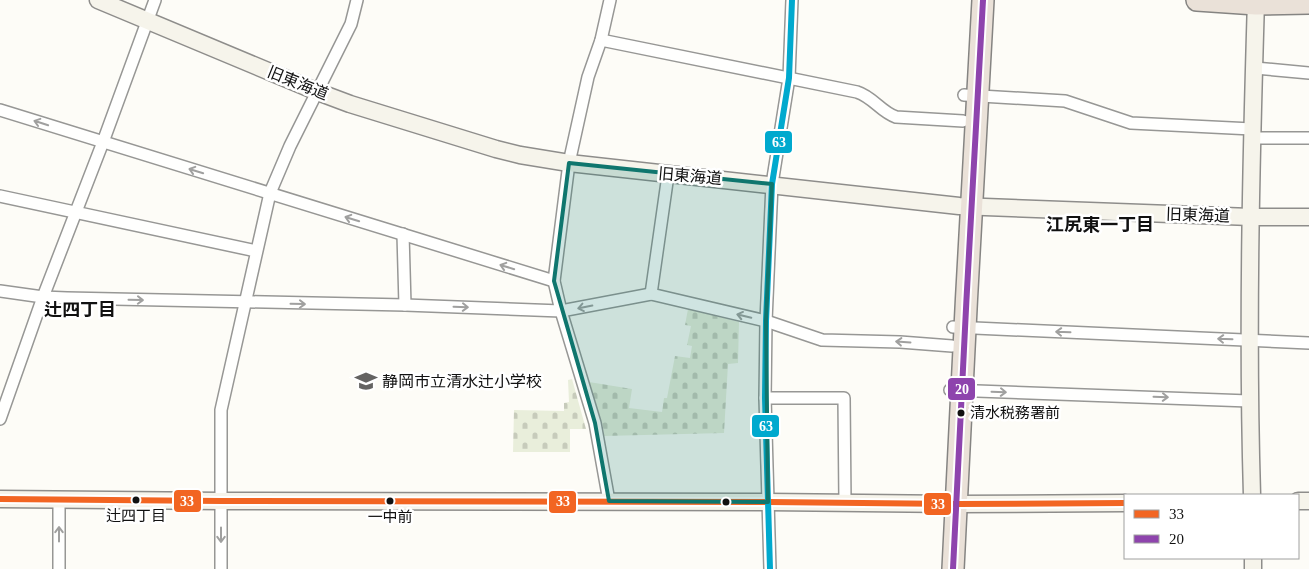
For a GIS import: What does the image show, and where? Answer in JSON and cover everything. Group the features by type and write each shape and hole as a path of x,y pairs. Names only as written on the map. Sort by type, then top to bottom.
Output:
{"highway":[{"path":"940,569 949,504 957,334 966,206 971,95 968,0"},
{"path":"966,206 963,121 971,95 983,0"},
{"path":"1196,0 1309,3"},
{"path":"949,504 953,569"}],"street":[{"name":"旧東海道","path":"98,0 350,104 520,155 668,175 772,184 966,206 1252,217 1309,217"},
{"path":"0,419 3,401 103,142 155,0"},
{"path":"221,569 220,410 246,303 256,251 270,193 290,146 351,24 357,0"},
{"path":"609,501 594,423 554,281 569,163 588,77 601,40 610,0"},
{"path":"770,569 765,398 766,322 772,184 789,78 792,0"},
{"path":"1252,494 1249,340 1256,2"},
{"path":"601,40 866,94 888,115 896,118 963,121"},
{"path":"1255,68 1309,73"},
{"path":"971,95 1065,102 1131,123 1309,138"},
{"path":"0,110 554,281"},
{"path":"651,294 668,175"},
{"path":"0,196 256,251"},
{"path":"403,234 406,305"},
{"path":"0,291 42,297 246,303 406,305 561,311 651,294 766,322 822,340 900,342 957,334 1309,343"},
{"path":"955,390 1249,401"},
{"path":"765,398 844,398 846,502"},
{"path":"0,498 221,501 1124,503"},
{"path":"59,499 59,569"}],"highlighted area":[{"path":"569,163 772,184 766,321 768,502 609,501 595,423 554,281"}],"green space":[{"path":"688,309 739,322 738,363 728,364 724,433 604,436 589,382 632,389 629,408 662,412 664,398 667,398 675,356 690,358 692,346 687,345 691,326 685,325"},
{"path":"572,379 586,429 570,429 570,452 513,452 514,410 564,411 564,403 569,402 568,380"}],"transit line":[{"name":"63","path":"770,569 765,398 766,321 772,184 789,78 792,0"},
{"name":"20","path":"953,569 983,0"},
{"name":"33","path":"0,499 956,504 1124,503"}],"place":[{"name":"静岡市立清水辻小学校","path":"366,381"},
{"name":"清水税務署前","path":"961,413"},
{"name":"辻四丁目","path":"136,500"},
{"name":"一中前","path":"390,501"}],"district":[{"name":"江尻東一丁目","path":"1100,225"},
{"name":"辻四丁目","path":"80,310"}]}
